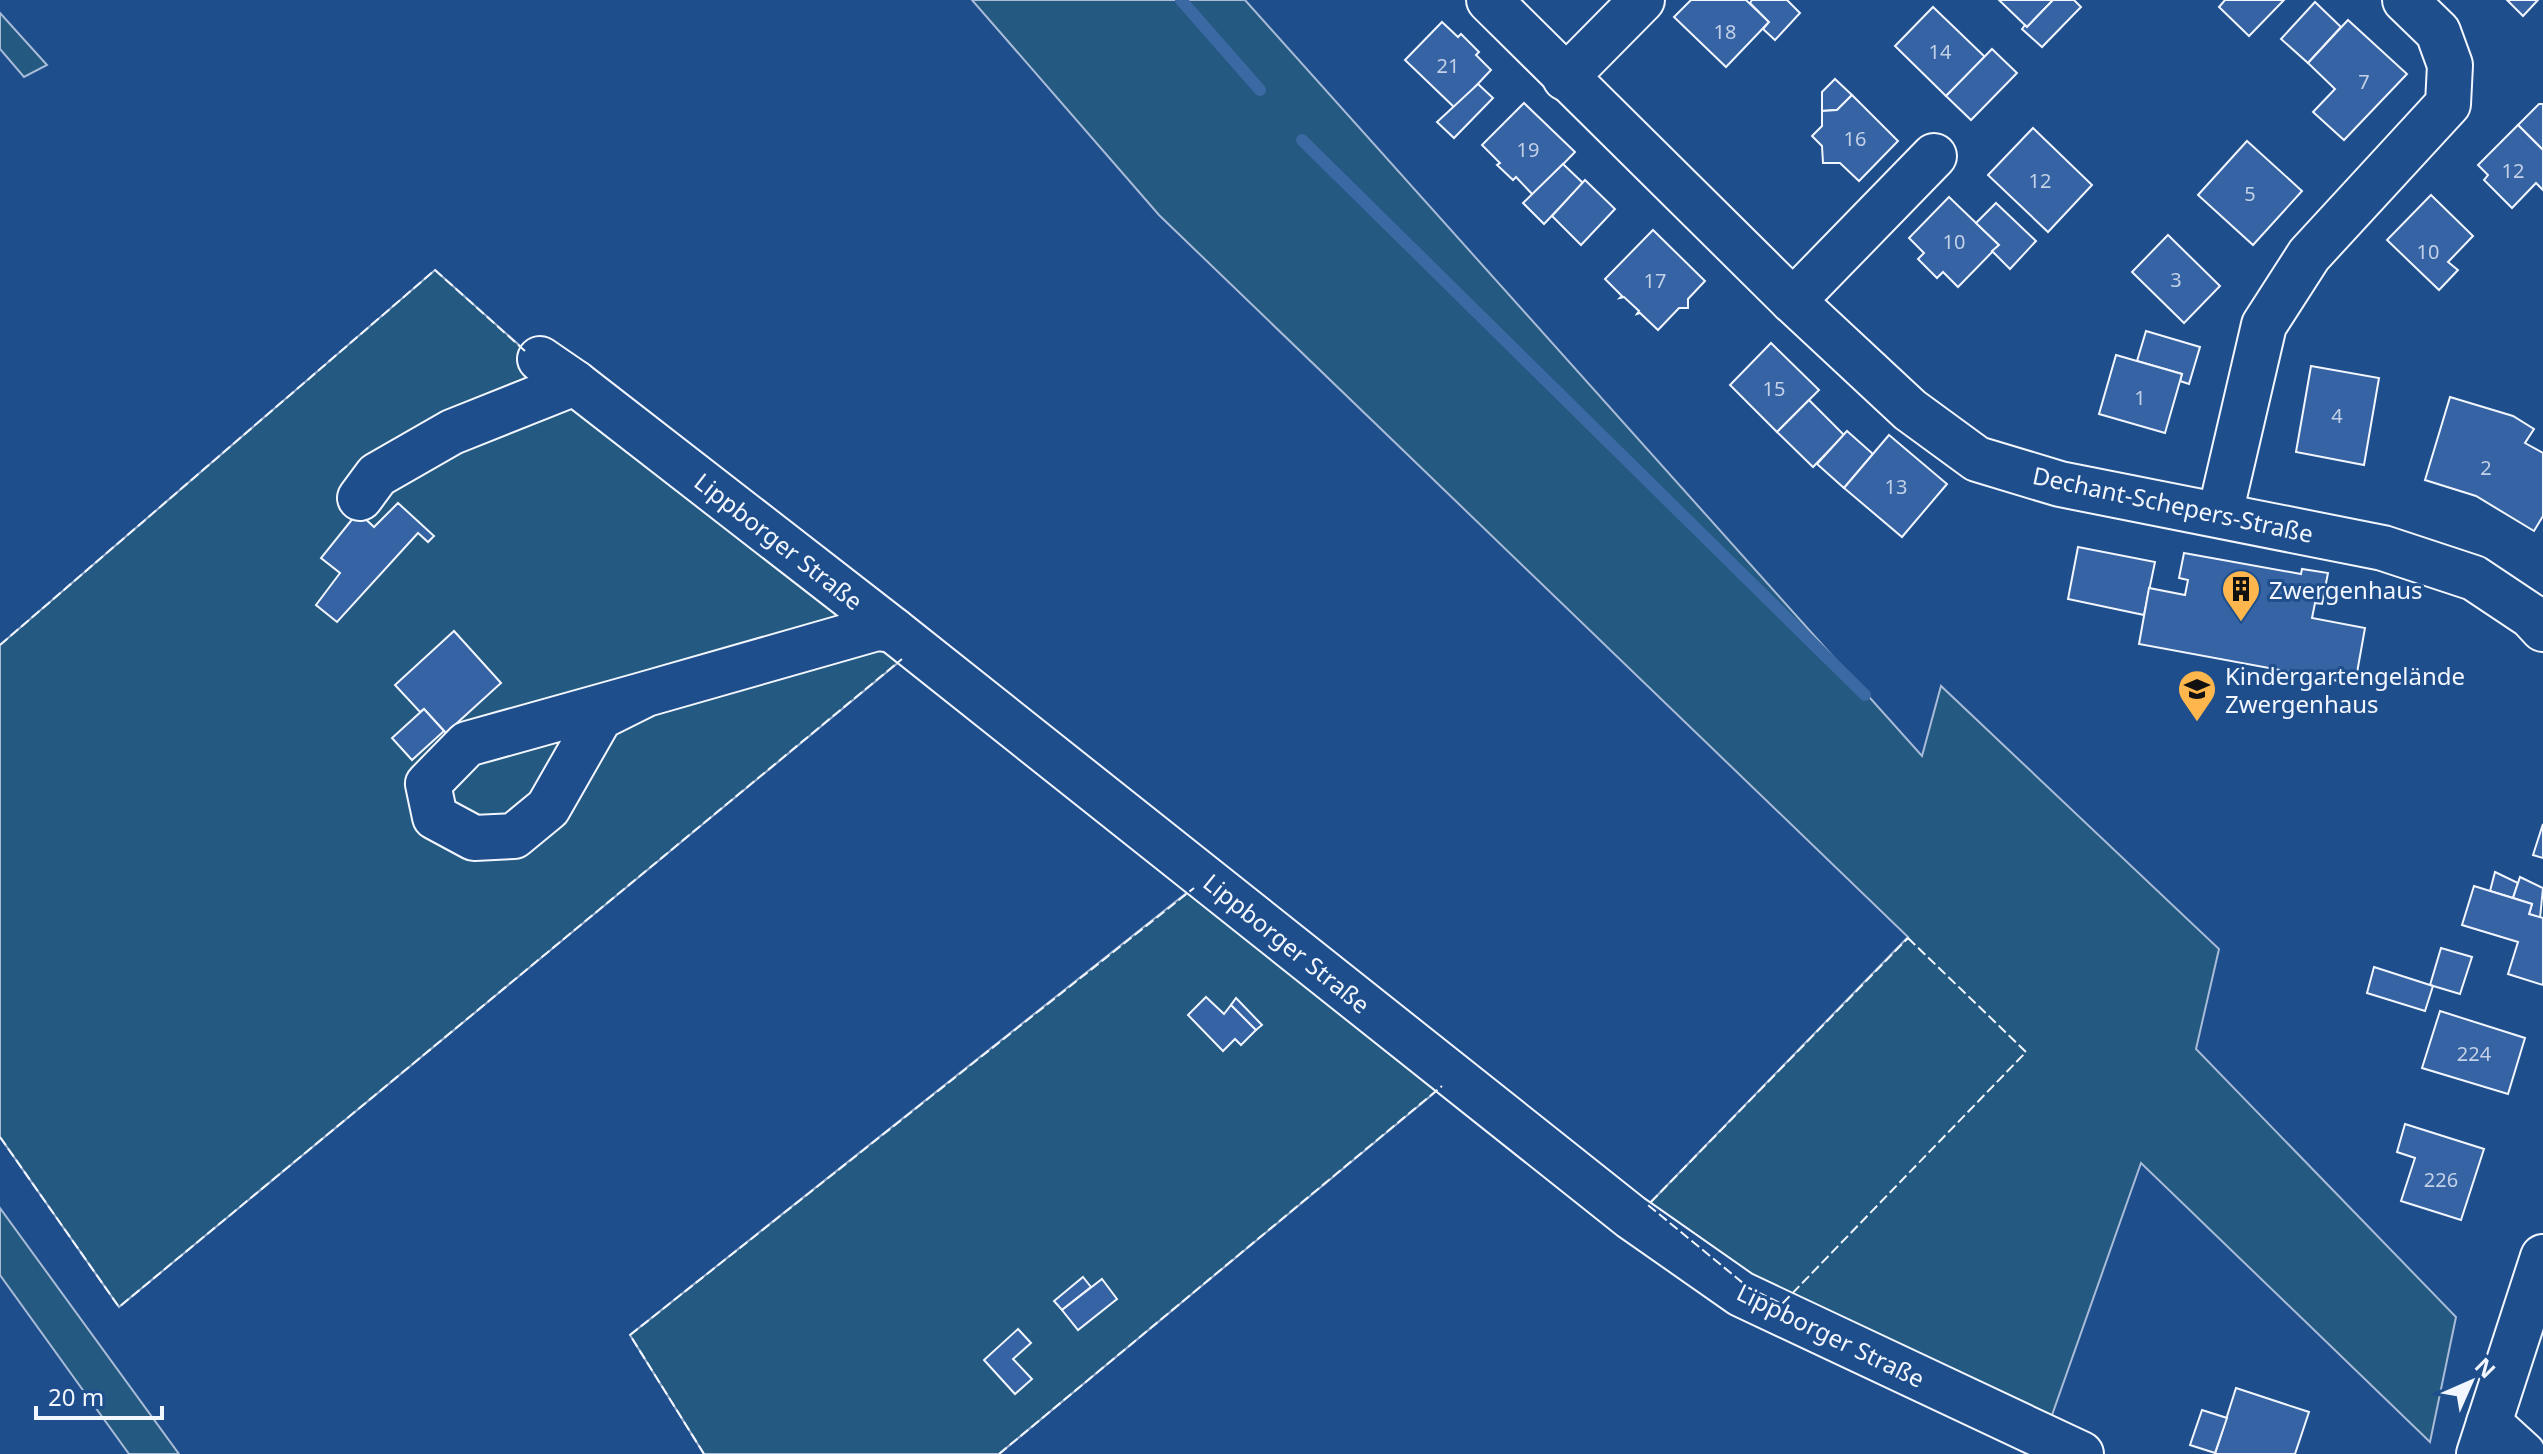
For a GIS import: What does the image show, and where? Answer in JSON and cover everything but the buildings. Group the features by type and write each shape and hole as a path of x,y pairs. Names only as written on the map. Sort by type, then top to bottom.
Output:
{"street":[{"name":"Dechant-Schepers-Straße","path":"1489,0 1793,301 1910,410 1977,459 2060,484 2383,548 2474,578 2531,616 2543,629"},
{"path":"1565,78 1642,0"},
{"path":"2220,514 2264,325 2309,255 2448,104 2450,65 2438,32 2405,0"},
{"path":"1793,301 1934,156"},
{"name":"Lippborger Straße","path":"540,359 893,630 1618,1207 1729,1286 2081,1454"},
{"path":"360,498 377,475 452,432 575,383"},
{"path":"646,694 600,717 548,808 514,836 474,838 435,817 428,784 467,744 877,628 893,630"},
{"path":"2523,1454 2484,1438 2543,1257"}],"shaded area":[{"path":"972,0 1245,0 1922,756 1941,686 2219,949 2196,1049 2456,1317 2430,1442 2141,1163 2046,1432 1749,1288 1648,1205 1908,937 1159,215"},
{"path":"0,13 47,65 24,77 0,49"},
{"path":"435,270 566,387 911,652 119,1307 0,1137 0,645"},
{"path":"1199,883 1445,1084 999,1454 704,1454 630,1335"},
{"path":"0,1208 179,1454 129,1454 0,1275"}],"waterway":[{"path":"1181,0 1260,90"},
{"path":"1302,140 1865,695"}],"fence":[{"path":"0,645 435,270 525,351"},
{"path":"0,1137 119,1307 902,659"},
{"path":"704,1454 630,1335 1194,888"},
{"path":"1908,938 2026,1052 1782,1304 1749,1288 1648,1205 1908,938"},
{"path":"999,1454 1442,1086"}],"place":[{"name":"Zwergenhaus","path":"2241,623"},
{"name":"Kindergartengelände Zwergenhaus","path":"2197,723"}]}
